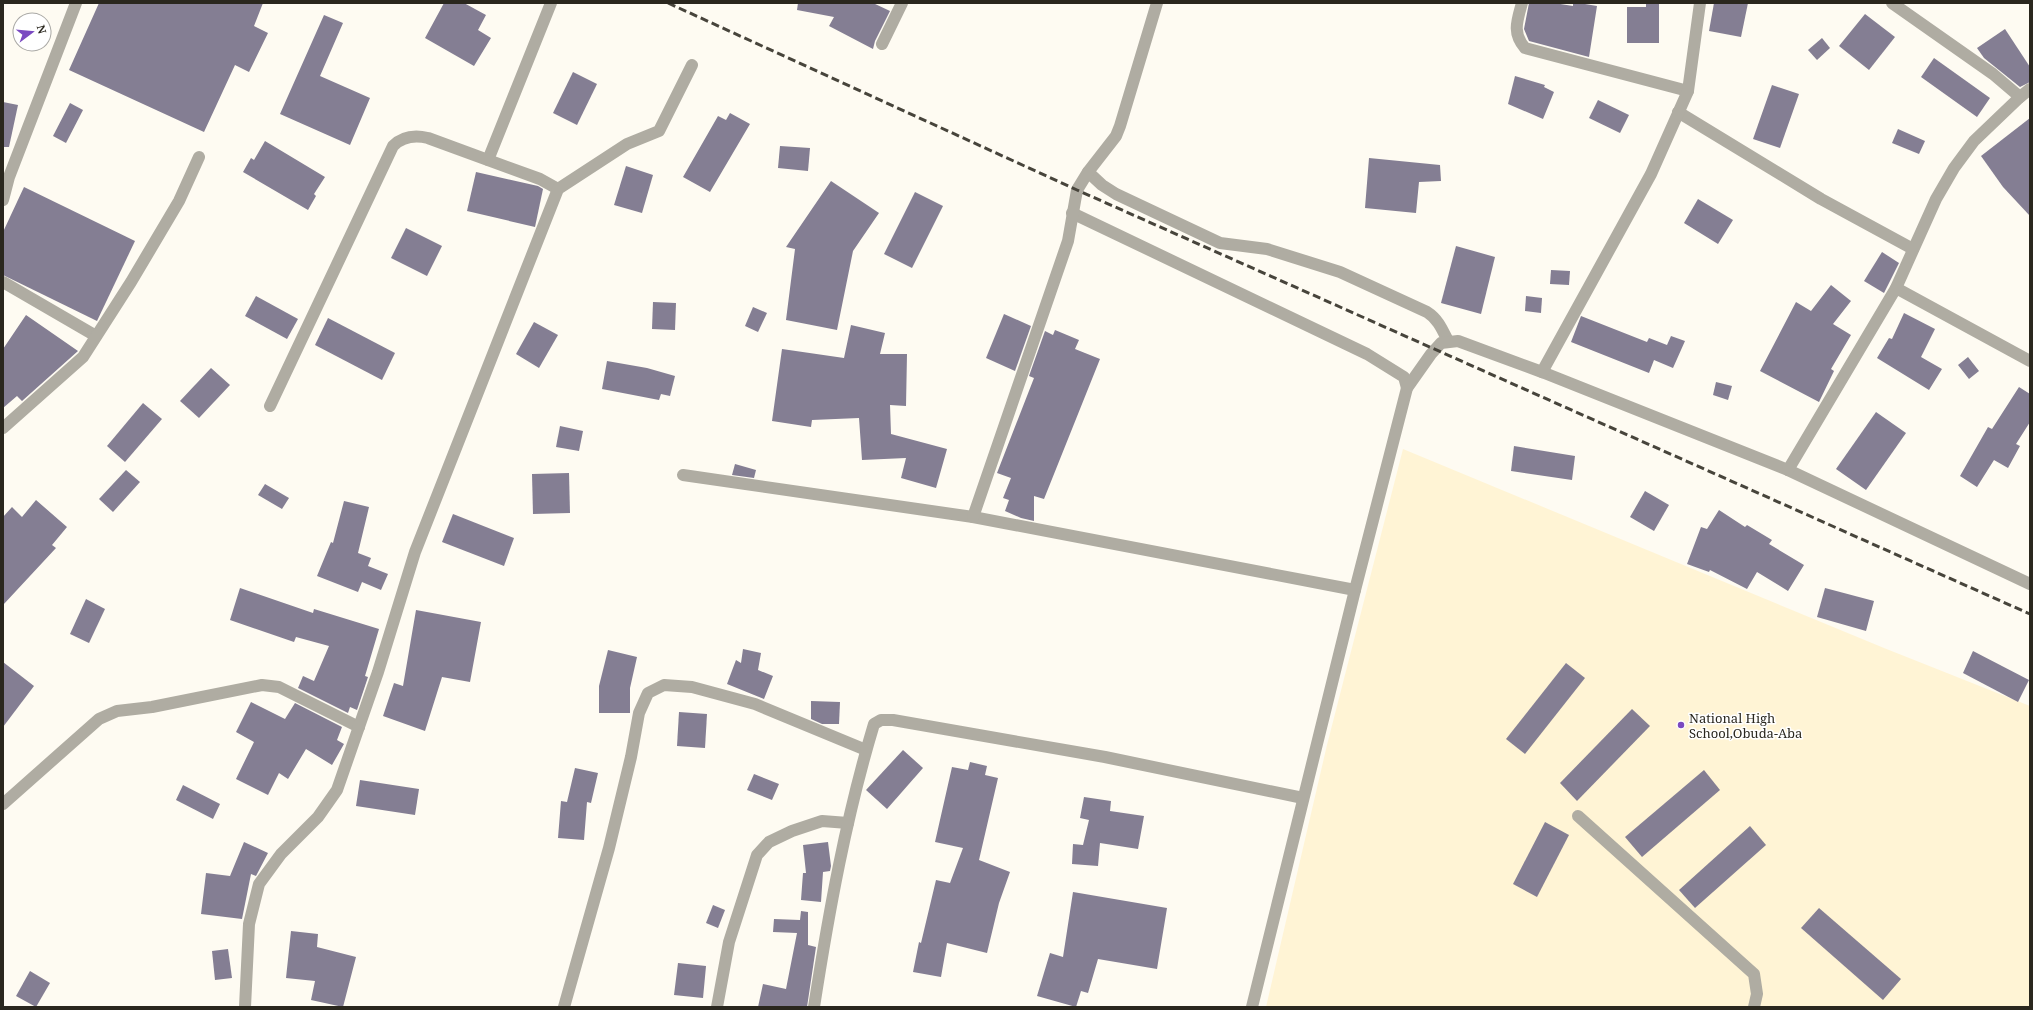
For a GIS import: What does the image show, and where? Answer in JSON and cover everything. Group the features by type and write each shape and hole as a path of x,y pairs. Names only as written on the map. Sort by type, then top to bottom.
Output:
{"street":[{"path":"3,200 6,175 76,3"},
{"path":"488,160 550,3"},
{"path":"882,44 902,3"},
{"path":"972,516 1068,241 1077,190 1088,172 1116,136 1158,3"},
{"path":"1522,3 1516,32 1518,40 1525,48 1688,91"},
{"path":"1542,372 1651,174 1688,91 1700,3"},
{"path":"1892,3 1993,74 2020,97"},
{"path":"246,1007 249,924 259,884 281,854 318,817 336,790 378,672 415,552 558,189 627,144 659,131 692,65"},
{"path":"1788,470 1896,288 1936,199 1954,168 1974,141 2030,89"},
{"path":"1678,112 1821,199 1913,248"},
{"path":"270,406 393,146 399,140 417,136 540,179 558,189"},
{"path":"3,428 83,357 179,201 198,157"},
{"path":"1088,172 1102,185 1116,194 1220,243 1267,249 1340,272 1427,312 1433,316 1448,341"},
{"path":"1072,213 1367,354 1404,377 1407,388"},
{"path":"3,282 96,336"},
{"path":"1896,288 2030,361"},
{"path":"1252,1007 1302,798 1407,388 1430,354 1441,343 1458,341 1542,372 1788,470 2030,584"},
{"path":"683,475 972,516 1355,590"},
{"path":"3,804 99,719 117,710 152,707 262,685 279,687 359,727"},
{"path":"564,1007 609,848 631,757 639,713 648,693 664,685 692,687 755,704 866,750"},
{"path":"814,1007 830,908 848,823 874,724 881,720 893,720 1105,757 1302,798"},
{"path":"1578,816 1754,974 1756,994 1754,1007"},
{"path":"717,1007 729,942 757,854 769,842 792,831 822,821 848,823"}],"shaded area":[{"name":"National High School,Obuda-Aba","path":"1403,449 1884,648 2030,706 2030,1007 1266,1007 1327,745"}],"building":[{"path":"99,3 263,3 254,26 268,33 249,72 235,65 204,132 69,70"},
{"path":"444,3 464,3 486,15 478,30 491,38 474,66 425,38"},
{"path":"798,3 873,3 890,11 875,41 873,49 829,26 834,17 797,10"},
{"path":"1529,3 1554,3 1573,6 1573,3 1579,3 1597,6 1589,57 1529,41 1524,29"},
{"path":"1646,3 1659,3 1659,43 1627,43 1627,7 1646,7"},
{"path":"1714,3 1748,3 1741,37 1709,31"},
{"path":"1865,14 1895,37 1869,70 1839,46"},
{"path":"324,15 343,23 320,76 370,98 350,145 280,114"},
{"path":"2005,29 2030,67 2030,82 2020,87 1984,58 1977,48"},
{"path":"1822,38 1830,48 1817,60 1808,50"},
{"path":"1934,58 1990,98 1977,117 1921,77"},
{"path":"573,72 597,84 577,125 553,113"},
{"path":"1515,76 1545,85 1544,87 1554,92 1543,119 1508,104"},
{"path":"1772,85 1799,94 1780,148 1753,139"},
{"path":"1598,100 1629,115 1620,133 1589,118"},
{"path":"3,102 18,105 9,147 3,147"},
{"path":"70,103 83,110 66,143 53,136"},
{"path":"730,113 750,124 710,192 683,177 718,116 726,120"},
{"path":"2030,118 2030,216 2003,187 1981,156"},
{"path":"1898,129 1925,141 1919,154 1892,143"},
{"path":"265,141 325,177 314,194 316,196 308,210 243,172 251,158 254,160"},
{"path":"780,146 810,148 808,171 778,168"},
{"path":"1369,158 1440,165 1441,181 1419,182 1416,213 1365,208"},
{"path":"626,166 653,175 642,213 614,205"},
{"path":"476,172 538,186 543,189 535,227 467,211"},
{"path":"831,181 879,213 853,251 837,330 786,320 795,249 786,247"},
{"path":"24,187 135,241 97,321 3,275 3,232"},
{"path":"915,192 943,206 912,268 884,254"},
{"path":"1698,199 1733,220 1718,244 1684,223"},
{"path":"406,228 442,246 427,276 391,258"},
{"path":"1456,246 1495,257 1481,314 1441,303"},
{"path":"1882,252 1899,263 1884,293 1864,281"},
{"path":"1551,270 1570,271 1569,285 1550,284"},
{"path":"1831,285 1851,301 1833,324 1851,335 1831,369 1834,371 1819,402 1760,371 1796,302 1811,311"},
{"path":"256,296 298,319 287,339 245,316"},
{"path":"1526,296 1542,298 1541,313 1525,311"},
{"path":"653,302 676,303 675,330 652,329"},
{"path":"753,307 767,313 758,332 745,326"},
{"path":"1904,313 1935,329 1921,357 1942,369 1929,390 1877,358 1889,338 1892,339"},
{"path":"1004,314 1031,326 1015,371 986,358"},
{"path":"26,315 78,351 22,401 17,396 3,408 3,349"},
{"path":"1581,316 1647,342 1649,338 1667,345 1671,336 1685,341 1673,368 1654,360 1649,373 1571,342"},
{"path":"328,318 395,353 382,380 315,345"},
{"path":"534,322 558,335 539,368 516,354"},
{"path":"851,325 885,333 880,354 907,354 906,406 890,405 891,434 947,449 936,488 901,478 906,458 862,460 859,418 812,420 811,427 772,421 782,349 844,358"},
{"path":"1055,330 1079,340 1075,349 1100,359 1044,499 1034,496 1034,521 1021,518 1005,511 1009,500 1003,498 1011,478 997,473 1034,378 1029,376 1045,331 1053,335"},
{"path":"1968,357 1979,371 1969,379 1958,365"},
{"path":"607,361 647,368 675,376 670,396 661,394 659,400 602,389"},
{"path":"211,368 230,385 199,418 180,401"},
{"path":"1716,382 1732,386 1728,400 1713,395"},
{"path":"2019,387 2030,394 2030,422 2016,444 2020,446 2008,468 1994,460 1977,487 1960,476 1988,427 1992,429"},
{"path":"143,403 162,419 125,462 107,446"},
{"path":"1876,412 1906,433 1866,490 1836,469"},
{"path":"560,426 583,431 579,451 556,447"},
{"path":"1514,446 1575,456 1572,480 1511,471"},
{"path":"735,464 756,470 754,478 732,475"},
{"path":"126,470 140,482 113,512 99,499"},
{"path":"569,473 570,513 533,514 532,474"},
{"path":"265,484 289,498 282,509 258,495"},
{"path":"1645,491 1669,505 1654,531 1630,517"},
{"path":"36,500 67,527 52,545 56,548 3,605 3,517 12,507 22,517"},
{"path":"344,501 369,507 358,553 371,558 368,566 388,574 381,590 362,582 358,592 317,576 331,542 333,543"},
{"path":"1719,510 1745,527 1747,525 1772,540 1769,544 1804,565 1788,591 1757,572 1747,589 1710,570 1709,572 1687,564 1701,527 1707,529"},
{"path":"453,514 514,538 504,566 442,542"},
{"path":"240,588 313,613 314,609 379,629 365,676 368,677 357,710 350,707 348,713 298,688 303,676 314,681 329,646 296,637 294,642 230,620"},
{"path":"1825,588 1874,601 1866,631 1817,617"},
{"path":"86,599 105,609 89,643 70,634"},
{"path":"416,610 481,622 470,682 442,677 425,731 383,716 394,683 403,686"},
{"path":"743,649 761,653 758,670 773,676 764,699 727,684 736,660 741,663"},
{"path":"608,650 637,657 630,688 630,713 599,713 599,686"},
{"path":"1973,651 2029,680 2018,702 1963,673"},
{"path":"3,662 34,686 3,727"},
{"path":"1566,663 1585,678 1525,754 1506,739"},
{"path":"811,701 840,702 839,724 822,724 811,719"},
{"path":"251,702 285,719 295,703 342,727 337,740 344,744 332,765 306,749 288,779 279,773 268,795 236,779 254,742 236,732"},
{"path":"1632,709 1650,726 1577,801 1560,783"},
{"path":"679,712 707,714 705,748 677,746"},
{"path":"903,750 923,768 887,809 866,790"},
{"path":"970,762 987,766 985,775 998,778 979,860 1010,872 999,903 987,953 947,943 941,977 913,972 919,942 921,943 936,880 950,883 963,848 935,842 952,767 968,770"},
{"path":"575,768 598,773 591,803 587,802 584,840 558,838 561,801 567,802"},
{"path":"1704,770 1720,790 1642,857 1625,837"},
{"path":"754,774 779,784 772,800 747,790"},
{"path":"360,780 419,789 415,815 356,806"},
{"path":"183,785 220,804 213,819 176,800"},
{"path":"1084,797 1111,801 1110,811 1144,816 1138,849 1100,843 1098,866 1072,864 1073,844 1083,845 1089,820 1080,818"},
{"path":"1545,822 1569,835 1537,897 1513,884"},
{"path":"1750,826 1766,845 1695,908 1679,890"},
{"path":"244,842 268,853 256,876 251,874 242,919 201,914 206,873 230,876"},
{"path":"828,842 831,866 830,871 823,872 821,902 801,900 803,873 806,873 803,845"},
{"path":"1073,892 1167,908 1157,969 1098,959 1088,993 1081,991 1076,1007 1037,996 1050,953 1063,957"},
{"path":"713,905 725,910 718,928 706,923"},
{"path":"1819,908 1901,979 1883,1000 1801,928"},
{"path":"801,911 808,912 808,945 816,947 807,1007 758,1007 763,984 786,989 797,933 773,932 774,919 800,920"},
{"path":"291,931 318,934 317,947 356,957 343,1007 311,1000 315,981 286,978"},
{"path":"228,949 232,978 215,980 212,951"},
{"path":"678,963 706,966 703,998 674,995"},
{"path":"30,971 50,983 36,1007 16,996"}],"railway":[{"path":"668,3 1077,190 2030,614"}],"place":[{"name":"National High School,Obuda-Aba","path":"1681,725"}]}
